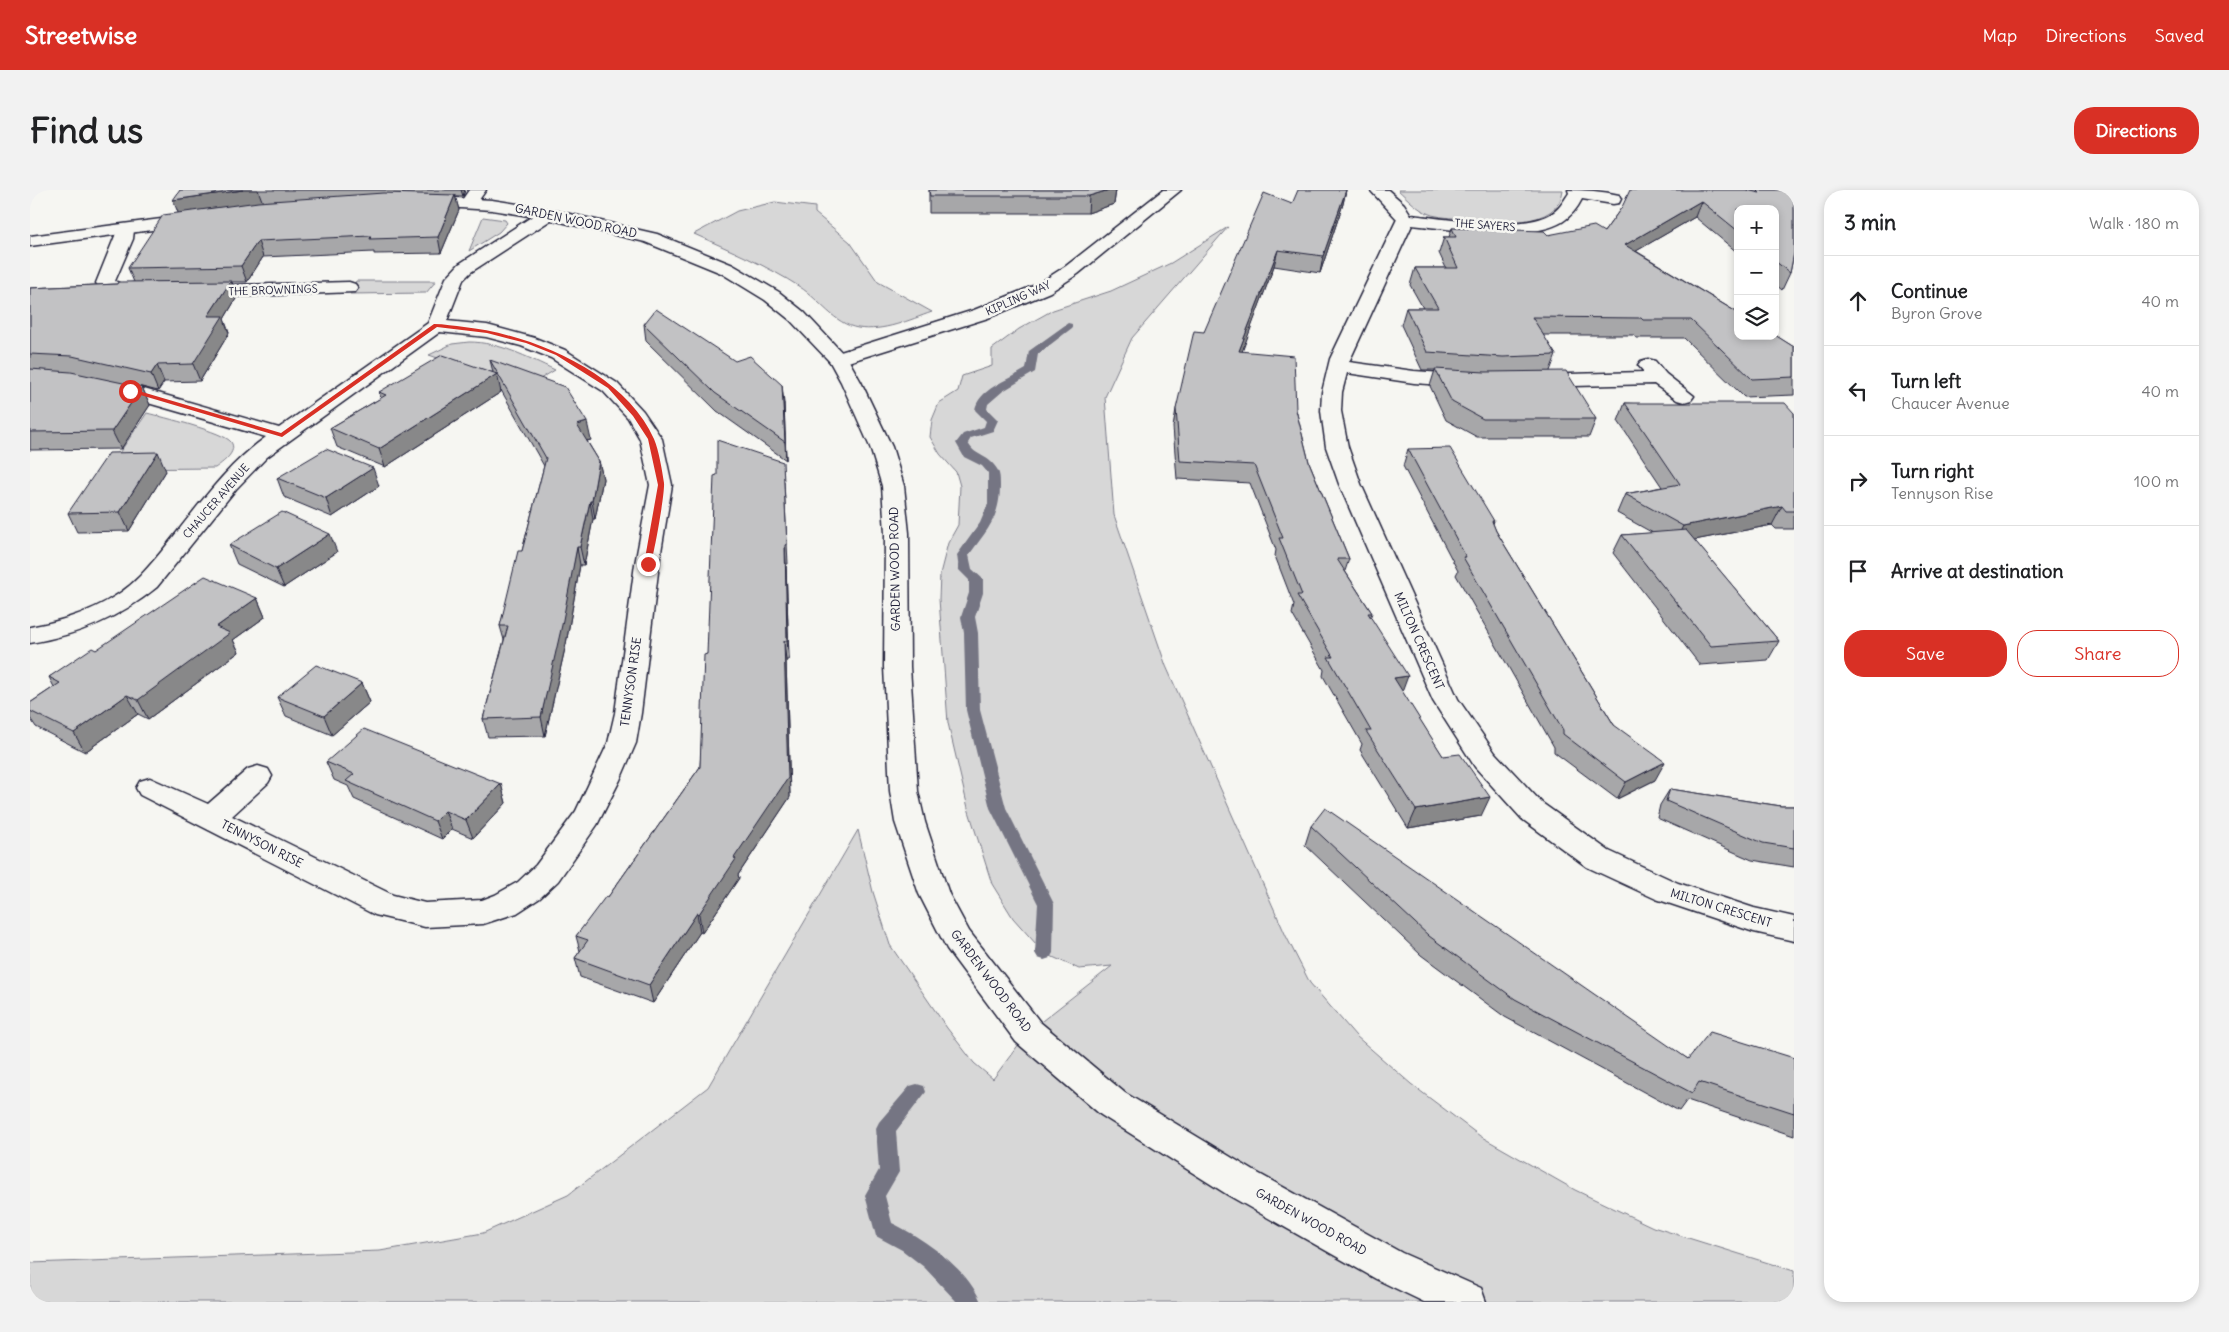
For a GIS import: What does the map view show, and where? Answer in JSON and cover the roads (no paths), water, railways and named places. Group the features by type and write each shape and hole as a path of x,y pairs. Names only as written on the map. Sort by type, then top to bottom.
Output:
{"street":[{"name":"KIPLING WAY","path":"838,359 980,314 1044,288 1072,270 1173,190"},
{"path":"1378,190 1398,208 1406,219"},
{"path":"1576,191 1613,200"},
{"name":"THE SAYERS","path":"1406,219 1523,228 1550,221 1567,210 1576,191"},
{"name":"GARDEN WOOD ROAD","path":"395,201 473,196 651,238 727,269 772,296 797,316 838,359 881,447 893,486 897,533 897,667 904,791 910,822 934,894 958,940 1028,1032 1113,1104 1181,1148 1389,1266 1467,1302"},
{"path":"436,326 455,278 465,268 548,214"},
{"path":"30,241 214,217"},
{"name":"MILTON CRESCENT","path":"1406,219 1338,366 1332,392 1331,411 1337,447 1350,484 1446,701 1485,760 1532,811 1598,859 1667,891 1754,920 1794,928"},
{"path":"125,230 124,239 105,283 122,291 160,292"},
{"name":"THE BROWNINGS","path":"178,292 349,288"},
{"name":"CHAUCER AVENUE","path":"30,635 92,619 133,595 148,582 228,484 259,452 436,326"},
{"name":"TENNYSON RISE","path":"150,788 386,906 425,915 460,914 491,909 506,904 529,890 547,873 587,817 622,743 628,713 648,564 661,485 651,439 636,415 610,387 558,354 502,334 436,326"},
{"path":"1644,360 1659,378 1684,396"},
{"path":"1338,366 1414,377 1489,381"},
{"path":"1516,381 1659,378"},
{"path":"88,383 130,391 282,435"},
{"path":"210,818 258,776"}],"waterway":[{"path":"1044,953 1046,904 998,808 973,710 971,633 968,617 976,593 976,579 966,570 963,555 986,523 994,504 994,473 986,463 968,454 962,443 967,436 989,429 992,420 981,410 982,403 999,389 1031,370 1033,353 1068,326"},
{"path":"917,1092 886,1128 889,1172 875,1195 883,1229 910,1243 932,1260 970,1302"}]}
